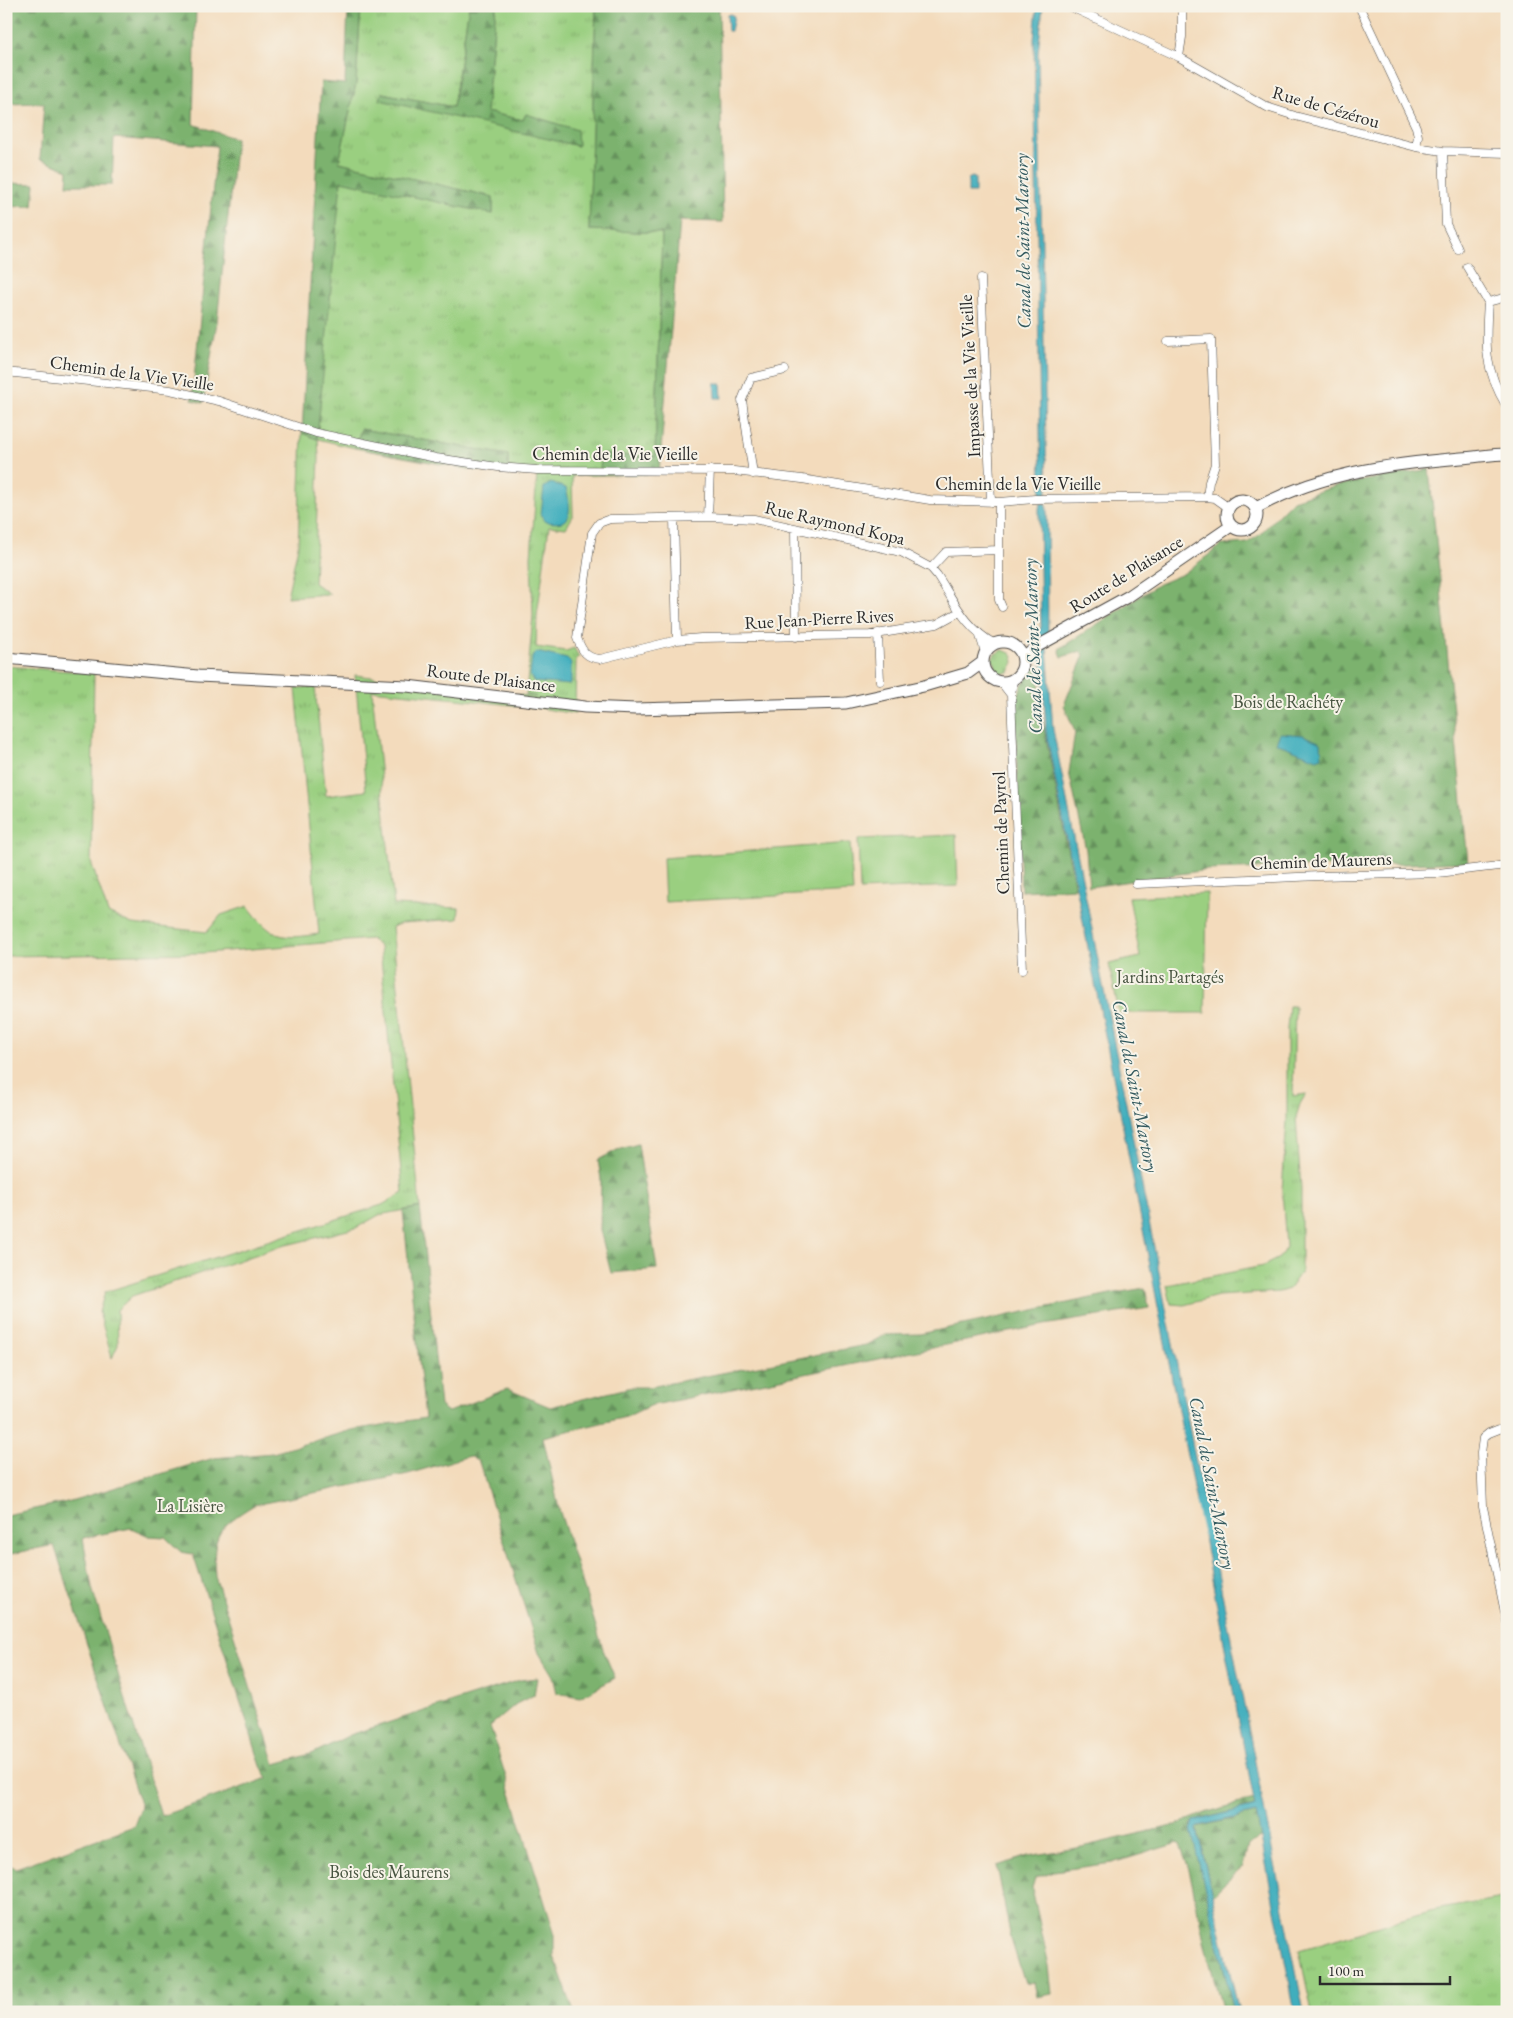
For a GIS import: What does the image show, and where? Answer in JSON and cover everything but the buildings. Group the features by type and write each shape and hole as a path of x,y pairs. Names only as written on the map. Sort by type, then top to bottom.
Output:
{"main road":[{"path":"1256,508 1302,486 1340,474 1404,463 1507,454"},
{"path":"1464,458 1507,460"},
{"path":"1245,500 1256,508 1258,518 1253,526 1239,531 1231,526 1227,517 1228,508 1235,502 1245,500"},
{"name":"Route de Plaisance","path":"1021,654 1128,596 1231,526"},
{"path":"995,644 1011,644 1021,654 1021,670 1013,680 995,681 987,674 984,657 995,644"},
{"name":"Route de Plaisance","path":"968,673 984,657"},
{"name":"Route de Plaisance","path":"6,658 198,676 398,685 585,707 627,709 846,703 887,696 968,673 987,674"}],"street":[{"name":"Rue de Cézérou","path":"1068,6 1179,57 1267,107 1416,147 1443,151 1507,153"},
{"path":"1179,57 1182,36 1182,6"},
{"path":"1359,6 1416,127 1418,136 1416,147"},
{"path":"1443,151 1446,224 1458,249"},
{"path":"1467,267 1488,302 1485,343 1490,376 1507,407"},
{"name":"Impasse de la Vie Vieille","path":"981,278 999,550 999,600 1002,607"},
{"path":"1488,302 1507,297"},
{"path":"1168,341 1211,339 1216,464 1208,482 1207,497"},
{"path":"753,474 742,400 750,378 785,370"},
{"name":"Chemin de la Vie Vieille","path":"6,372 95,380 188,393 220,401 316,433 436,458 537,470 710,470 802,479 930,500 995,502 1042,499 1207,497 1215,498 1228,508"},
{"path":"708,517 710,470"},
{"path":"674,518 677,640"},
{"name":"Rue Raymond Kopa","path":"674,518 754,519 901,552 931,568 960,612 980,636 995,644"},
{"name":"Rue Jean-Pierre Rives","path":"674,518 610,519 599,523 592,533 577,638 582,651 591,658 600,659 677,640 878,634 937,624 960,612"},
{"path":"795,528 796,637"},
{"path":"931,568 946,552 999,550"},
{"path":"878,634 880,681"},
{"name":"Rue Raymond Kopa","path":"980,636 984,657"},
{"name":"Chemin de Payrol","path":"1013,680 1011,695 1022,970"},
{"path":"1001,682 1011,695"},
{"name":"Chemin de Maurens","path":"1136,884 1438,873 1507,865"},
{"path":"1507,1426 1489,1433 1483,1438 1482,1445 1483,1507 1507,1622"}],"green space":[{"path":"6,6 196,6 193,124 236,139 217,322 203,403 192,400 217,146 114,138 112,185 67,185 68,170 40,159 44,103 6,104"},
{"path":"348,6 361,6 356,83 339,162 493,197 493,214 341,181 317,439 302,433 321,82 345,84"},
{"path":"361,6 469,6 453,107 382,93 578,146 576,130 526,114 523,120 486,112 496,6 596,6 589,230 662,233 655,457 601,454 600,475 572,476 573,516 566,528 549,526 537,616 536,647 566,651 574,648 579,657 576,659 575,714 540,708 372,690 394,905 459,908 458,919 402,923 392,927 420,1207 379,1215 356,1228 282,1246 132,1296 117,1310 118,1345 112,1358 99,1312 105,1292 382,1205 403,1193 380,947 371,939 204,953 6,956 6,666 94,673 91,862 108,913 132,924 207,932 221,915 248,906 270,931 277,934 294,937 319,934 296,688 315,687 326,796 366,791 355,675 536,697 526,695 533,615 531,557 537,475 508,473 508,455 361,429 355,448 318,439 319,458 314,583 330,594 287,597 298,546 302,433 317,439 340,180 493,214 493,197 339,162 356,83"},
{"path":"469,6 496,6 486,112 523,120 526,114 577,130 578,146 380,100 382,93 453,107"},
{"path":"596,6 719,6 723,222 680,221 659,474 600,475 601,454 655,457 662,233 589,230"},
{"path":"6,183 35,184 33,206 6,207"},
{"path":"361,429 508,455 508,473 473,470 355,448"},
{"name":"Bois de Rachéty","path":"1429,469 1468,862 1207,870 1089,887 1086,850 1069,772 1075,732 1064,705 1084,655 1081,651 1062,657 1059,649 1159,584 1183,574 1222,545 1247,543 1258,536 1293,500 1339,485"},
{"path":"1003,650 1012,654 1014,662 1009,672 999,674 992,668 996,666 994,661 991,661 995,654"},
{"path":"1033,666 1039,666 1040,707 1075,888 1021,891 1015,706 1021,687"},
{"path":"956,835 958,886 860,890 858,839"},
{"path":"850,843 853,892 665,902 663,858"},
{"name":"Jardins Partagés","path":"1207,893 1205,1013 1119,1013 1109,964 1140,957 1129,897"},
{"path":"1289,1006 1295,1006 1293,1096 1306,1094 1300,1104 1296,1117 1301,1188 1301,1272 1289,1289 1279,1292 1218,1296 1184,1305 1171,1304 1167,1285 1263,1266 1279,1258 1286,1247 1282,1190 1287,1120 1287,1028"},
{"path":"638,1144 657,1269 611,1273 600,1230 601,1179 598,1160 617,1150"},
{"name":"Bois des Maurens","path":"420,1207 440,1406 448,1412 507,1389 550,1407 632,1387 650,1387 866,1345 885,1335 920,1334 1145,1288 1149,1308 1044,1325 649,1406 626,1417 543,1437 559,1509 604,1652 615,1678 580,1697 557,1693 553,1676 539,1653 479,1462 469,1456 408,1474 254,1505 232,1519 220,1533 215,1550 215,1576 275,1764 314,1753 350,1735 520,1680 537,1678 534,1695 516,1704 490,1726 554,1932 554,1956 574,2012 6,2012 6,1864 16,1868 134,1826 141,1807 54,1545 6,1555 6,1515 67,1502 214,1458 273,1453 352,1430 425,1418 403,1211","holes":["131,1528 149,1536 165,1537 181,1552 193,1554 261,1766 268,1778 161,1816 92,1588 83,1538"]},
{"path":"1254,1799 1255,1806 1194,1821 1191,1825 1234,2012 1223,2012 1205,1945 1189,1869 1179,1843 1112,1863 1054,1871 1035,1878 1032,1888 1049,1966 1052,1994 1037,1997 1034,1982 1025,1984 1011,1939 997,1866 1028,1856 1077,1848 1176,1825 1208,1812"},
{"path":"1256,1813 1262,1837 1248,1844 1243,1867 1212,1895 1197,1827"},
{"path":"1507,1897 1507,2012 1312,2012 1299,1950 1429,1911"}],"water":[{"path":"1037,6 1043,6 1038,53 1047,491 1045,496 1041,497 1034,40"},
{"path":"727,15 734,16 731,31 728,31"},
{"path":"975,178 975,193 968,193 968,179"},
{"path":"714,383 721,383 722,398 715,398"},
{"path":"551,483 566,488 569,510 568,516 561,522 544,521 541,514 544,487"},
{"path":"1045,503 1047,509 1048,635 1042,638 1038,633 1041,627 1039,509 1040,504"},
{"path":"1047,647 1053,729 1203,1498 1204,1513 1200,1514 1196,1502 1046,732 1042,663 1040,659 1044,649"},
{"path":"537,652 567,659 571,663 571,682 569,685 534,682 530,676 532,657"},
{"path":"1280,733 1303,735 1321,743 1322,757 1317,759 1276,743"},
{"path":"1202,1522 1209,1523 1212,1538 1217,1540 1214,1552 1304,2012 1295,2012 1256,1813 1199,1826 1197,1829 1239,2012 1234,2012 1191,1830 1194,1821 1255,1806 1202,1527"}],"waterway":[{"name":"Canal de Saint-Martory","path":"1200,1502 1207,1533"}],"park label":[{"name":"La Lisière","path":"190,1506"}]}
